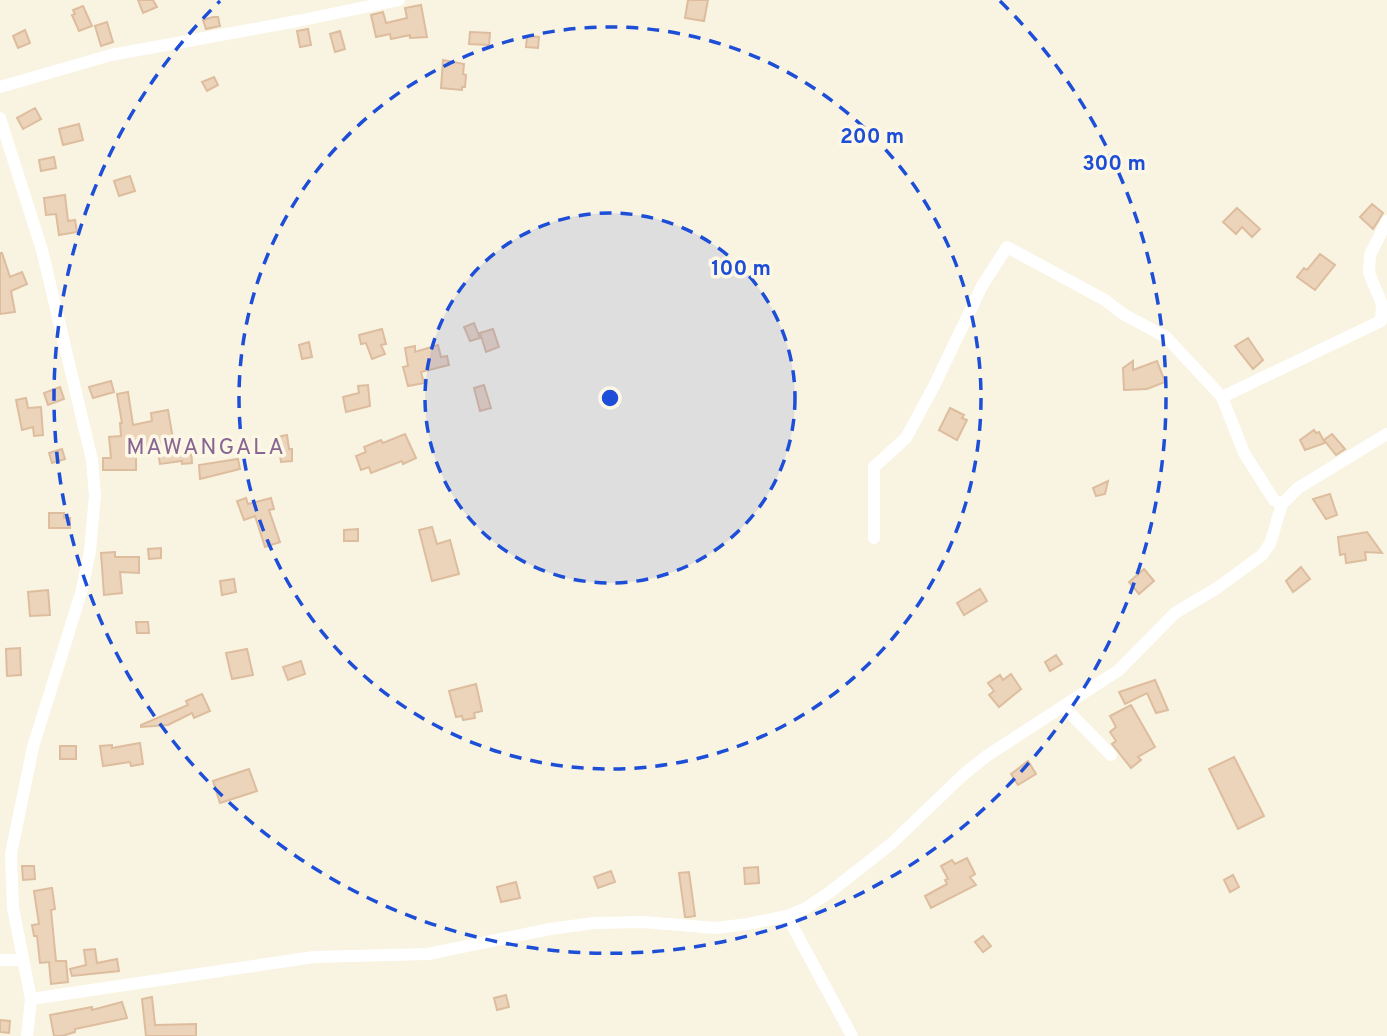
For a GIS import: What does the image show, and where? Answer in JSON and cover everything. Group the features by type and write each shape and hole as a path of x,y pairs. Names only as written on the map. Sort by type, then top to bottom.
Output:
{"street":[{"path":"0,88 111,55 399,0"},
{"path":"0,118 42,250 92,460 95,495 90,551 81,593 33,747 11,854 13,908 31,999 27,1036"},
{"path":"1222,397 1381,321 1382,304 1369,273 1370,255 1387,221"},
{"path":"874,538 874,467 906,438 982,286 1007,247 1105,300 1123,314 1166,337 1222,397 1244,453 1274,500 1282,503"},
{"path":"31,999 314,957 428,954 550,929 594,923 643,922 716,928 788,916 830,892 891,844 980,761 1119,670 1175,613 1217,588 1262,555 1270,544 1282,503 1298,488 1387,434"},
{"path":"1063,706 1111,755"},
{"path":"788,916 852,1036"},
{"path":"0,960 23,960"}],"building":[{"path":"138,0 153,0 157,7 143,13"},
{"path":"688,0 708,0 704,21 685,18"},
{"path":"421,5 427,37 410,38 410,35 391,39 390,34 376,37 371,15 383,12 386,23 407,18 405,8"},
{"path":"83,6 92,26 79,31 72,15 75,14 73,10"},
{"path":"218,17 220,26 206,29 203,20"},
{"path":"107,22 113,42 101,46 95,26"},
{"path":"308,29 311,45 300,47 297,31"},
{"path":"25,30 30,43 18,48 13,36"},
{"path":"340,31 345,49 335,52 330,34"},
{"path":"470,32 490,33 489,45 469,44"},
{"path":"527,36 539,37 538,48 526,47"},
{"path":"443,60 464,64 463,74 466,75 465,87 462,87 462,90 441,88"},
{"path":"214,77 218,85 207,91 202,82"},
{"path":"35,108 41,119 23,129 17,118"},
{"path":"79,124 83,140 63,145 59,129"},
{"path":"54,157 56,168 41,171 39,160"},
{"path":"130,176 135,191 119,196 114,181"},
{"path":"65,195 68,221 75,220 77,232 59,235 56,214 46,215 44,198"},
{"path":"1372,204 1383,213 1373,229 1360,217"},
{"path":"1237,208 1260,229 1252,237 1242,227 1236,234 1223,222"},
{"path":"0,253 10,277 22,272 27,284 11,291 15,312 0,314"},
{"path":"1320,254 1335,265 1315,290 1297,277 1304,268 1307,270"},
{"path":"474,323 480,338 470,341 464,327"},
{"path":"382,329 386,344 381,345 385,354 372,359 366,343 361,344 359,335"},
{"path":"493,329 499,347 486,352 480,333"},
{"path":"1248,338 1263,360 1253,369 1235,346"},
{"path":"309,342 312,357 302,359 299,345"},
{"path":"438,345 441,357 447,356 449,365 421,372 424,383 408,386 403,367 408,366 405,348 415,346 415,352"},
{"path":"1133,361 1133,370 1157,361 1165,382 1147,389 1124,390 1123,368"},
{"path":"111,381 114,392 93,398 89,387"},
{"path":"368,385 370,406 346,412 343,397 359,393 358,386"},
{"path":"484,385 491,408 480,411 474,388"},
{"path":"60,387 64,399 48,405 44,393"},
{"path":"128,392 133,425 152,421 151,413 168,410 174,445 177,445 177,448 191,447 192,463 182,464 182,461 160,464 157,447 136,448 136,470 103,470 103,458 111,458 109,437 121,436 122,423 117,394"},
{"path":"26,398 28,408 41,407 43,435 34,436 33,427 22,430 16,400"},
{"path":"950,408 964,415 962,418 967,420 957,440 939,430"},
{"path":"1314,430 1319,432 1325,443 1305,450 1300,440"},
{"path":"405,434 416,458 371,473 369,467 361,470 356,456 366,452 364,447"},
{"path":"1332,434 1345,449 1336,455 1324,440"},
{"path":"287,435 289,449 292,449 292,461 281,462 277,437"},
{"path":"62,449 65,459 52,463 49,453"},
{"path":"238,459 240,469 200,479 199,465"},
{"path":"1108,481 1105,494 1096,496 1093,488"},
{"path":"1330,494 1337,515 1326,519 1313,499"},
{"path":"246,498 248,504 271,498 274,509 269,510 280,542 265,547 255,516 244,520 237,501"},
{"path":"49,513 64,513 64,518 70,518 70,528 49,528"},
{"path":"432,527 437,544 450,540 459,574 432,581 419,530"},
{"path":"358,529 358,541 344,541 344,530"},
{"path":"1367,532 1382,553 1365,552 1366,560 1346,563 1345,554 1340,555 1338,537"},
{"path":"161,548 161,558 149,559 148,549"},
{"path":"115,552 115,557 139,557 139,573 120,572 122,593 104,595 101,553"},
{"path":"1301,567 1310,579 1293,592 1286,581"},
{"path":"1144,569 1154,581 1139,594 1129,582"},
{"path":"234,579 236,592 222,595 220,581"},
{"path":"980,589 987,601 964,615 957,603"},
{"path":"48,590 50,615 30,616 28,592"},
{"path":"136,622 148,622 149,633 137,633"},
{"path":"20,648 21,675 7,676 6,649"},
{"path":"247,649 253,675 232,679 226,653"},
{"path":"1056,655 1062,664 1050,671 1045,662"},
{"path":"301,661 305,674 288,680 283,667"},
{"path":"1011,674 1021,689 999,707 989,695 994,691 988,683 1000,675 1003,680"},
{"path":"1155,680 1168,710 1156,713 1147,693 1125,704 1119,692"},
{"path":"476,684 482,711 474,713 475,718 463,720 462,716 456,717 449,691"},
{"path":"202,694 210,711 194,718 192,713 168,725 141,727 188,705 186,701"},
{"path":"1131,705 1155,747 1138,757 1141,760 1131,768 1112,744 1116,741 1110,732 1116,727 1110,716"},
{"path":"140,743 143,764 131,766 130,762 103,766 100,746 112,745 112,748"},
{"path":"60,746 76,746 76,759 60,759"},
{"path":"1234,757 1264,816 1238,829 1209,769"},
{"path":"1028,761 1036,774 1018,785 1011,774"},
{"path":"249,769 257,791 220,803 213,781"},
{"path":"967,858 975,874 970,877 976,885 931,908 925,896 947,884 945,880 948,879 941,866 952,860 955,864"},
{"path":"22,866 34,866 35,879 23,880"},
{"path":"758,867 759,883 745,884 744,868"},
{"path":"611,871 615,882 598,888 594,877"},
{"path":"689,872 695,916 685,917 679,873"},
{"path":"1233,875 1239,887 1230,892 1224,880"},
{"path":"516,882 520,898 501,902 497,887"},
{"path":"52,888 55,909 51,910 56,961 66,961 68,982 51,984 49,962 40,963 37,936 34,936 32,925 39,924 34,891"},
{"path":"983,936 991,946 983,952 975,942"},
{"path":"95,949 97,963 117,959 119,971 72,976 70,969 86,965 84,950"},
{"path":"506,995 509,1007 497,1010 494,998"},
{"path":"152,997 155,1025 196,1024 196,1036 146,1036 142,999"},
{"path":"122,1002 127,1018 54,1036 50,1015 92,1007 92,1010"},
{"path":"0,1020 10,1021 9,1033 0,1032"}],"district":[{"name":"MAWANGALA","path":"206,446"}]}
